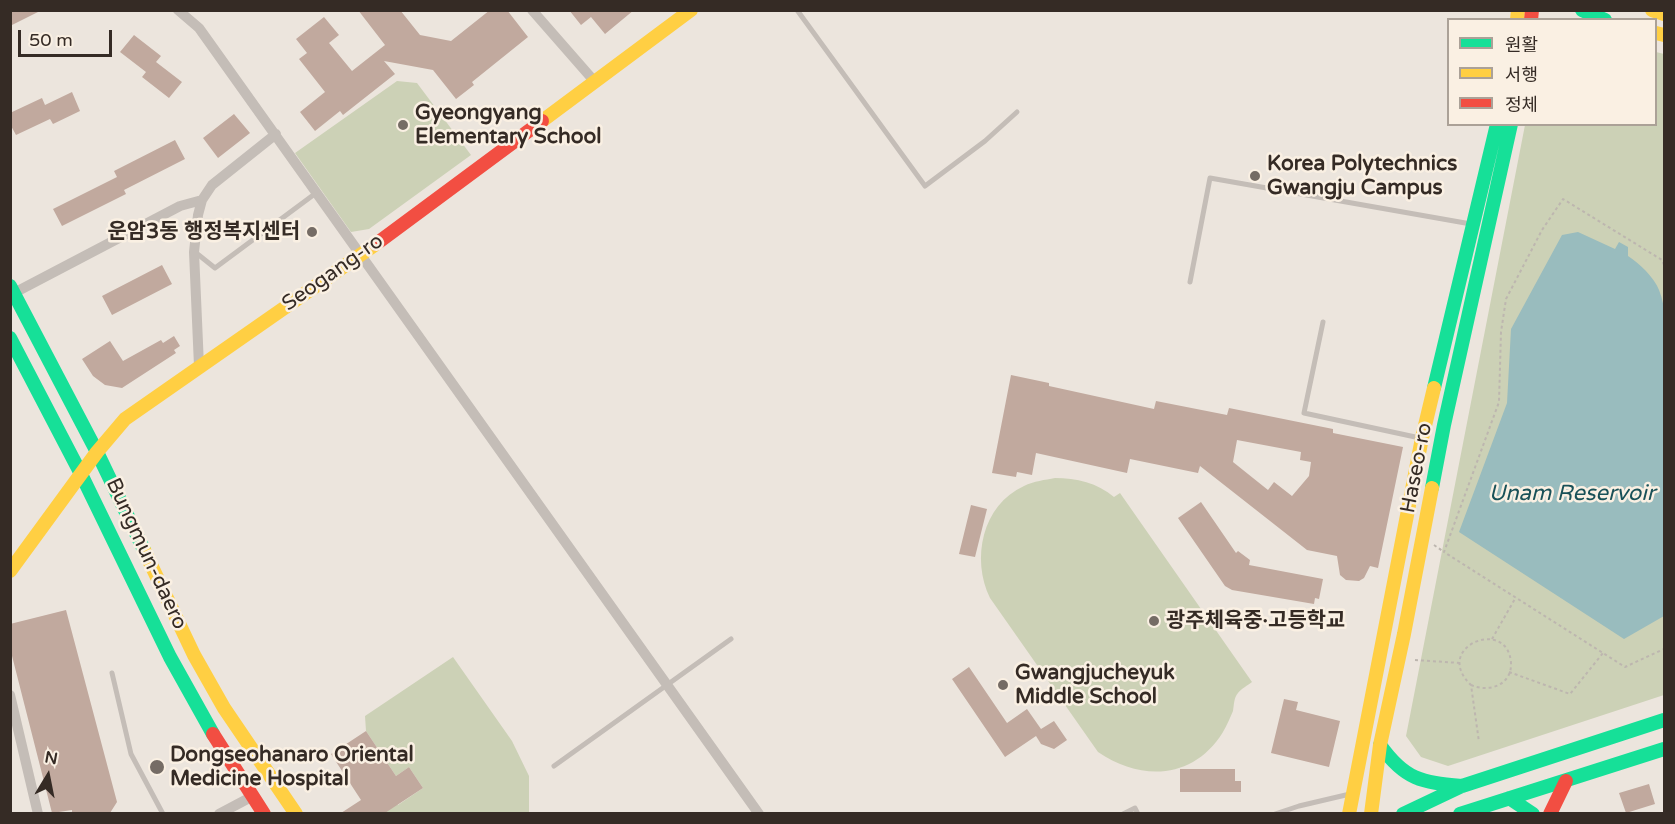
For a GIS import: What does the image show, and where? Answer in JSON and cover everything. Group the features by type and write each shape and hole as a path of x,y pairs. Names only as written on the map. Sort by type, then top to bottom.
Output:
{"main road":[{"name":"Seogang-ro","path":"10,571 97,452 125,419 360,255 691,10"},
{"path":"1582,10 1600,18"},
{"path":"1652,10 1665,14"},
{"name":"Haseo-ro","path":"1349,813 1422,438 1497,126"},
{"name":"Haseo-ro","path":"1371,813 1380,744 1404,634 1444,425 1511,126"},
{"name":"Bungmun-daero","path":"12,290 97,452 194,655 224,708 296,813"},
{"name":"Bungmun-daero","path":"10,338 81,474 170,657 204,719 264,813"},
{"path":"1403,813 1462,786 1665,720"},
{"path":"1380,744 1392,764 1408,775 1426,782 1462,786"},
{"path":"1460,813 1665,749"},
{"path":"1550,813 1566,781"},
{"path":"1509,798 1533,813"}],"street":[{"path":"178,10 199,28 276,134 759,813"},
{"path":"532,10 595,82"},
{"path":"199,366 194,252 202,200 212,185 276,134"},
{"path":"12,290 180,206 202,200"},
{"path":"10,695 38,813"},
{"path":"219,813 253,796"}],"lane":[{"path":"796,10 925,186 985,141 1017,112"},
{"path":"1190,282 1210,178 1473,224"},
{"path":"194,252 215,268 316,193"},
{"path":"1323,322 1304,413 1422,438"},
{"path":"554,766 731,639"},
{"path":"112,673 131,754 163,813"},
{"path":"1275,813 1352,794"},
{"path":"1123,813 1135,808 1138,813"}],"path":[{"path":"1665,265 1662,260 1563,199 1542,230 1506,299 1501,332 1499,402 1444,552 1625,667 1665,649"},
{"path":"1492,639 1516,597"},
{"path":"1479,639 1492,639 1508,651 1509,672 1503,682 1496,687 1487,689 1471,685 1465,679 1460,663 1462,655 1472,642 1479,639"},
{"path":"1509,672 1570,694 1603,652"},
{"path":"1415,660 1460,663"},
{"path":"1471,685 1479,742"}],"green space":[{"path":"1657,52 1664,54 1664,695 1448,766 1421,757 1406,736 1525,126 1657,126"},
{"path":"397,81 417,83 471,155 369,229 351,232 295,153"},
{"path":"1055,478 1086,482 1114,497 1120,493 1252,682 1237,695 1227,724 1211,748 1182,767 1166,771 1132,768 1115,762 1098,752 990,598 981,567 981,550 990,520 998,506 1010,495 1028,484"},
{"path":"453,657 512,741 529,776 529,813 385,813 377,802 390,793 398,805 423,788 409,767 396,776 366,731 365,716"}],"water":[{"name":"Unam Reservoir","path":"1578,232 1615,249 1619,242 1628,247 1628,256 1646,271 1657,285 1665,320 1664,616 1624,639 1459,532 1507,403 1511,329 1562,235"}],"building":[{"path":"10,10 42,10 10,26"},
{"path":"358,10 400,10 420,35 451,41 490,10 507,10 528,37 472,82 474,85 456,99 433,70 384,61 395,74 343,115 340,111 315,131 300,112 325,92 299,59 307,53 296,39 324,17 339,35 329,43 352,71 385,45"},
{"path":"569,10 634,10 605,34 591,17 581,25"},
{"path":"134,35 161,56 156,62 182,82 169,98 142,77 146,72 120,52"},
{"path":"72,92 80,111 53,124 50,119 16,135 10,124 10,113 42,98 45,105"},
{"path":"234,114 250,133 218,158 203,138"},
{"path":"175,140 185,159 124,190 126,194 62,226 53,209 117,177 114,171"},
{"path":"162,265 172,284 112,315 102,296"},
{"path":"174,336 180,346 174,350 176,353 122,388 105,385 93,376 82,359 110,341 123,361 161,340 163,343"},
{"path":"1011,375 1049,383 1049,386 1154,409 1156,401 1227,415 1229,408 1333,429 1333,433 1403,447 1378,568 1370,566 1364,578 1359,581 1346,580 1340,575 1337,556 1307,550 1200,466 1198,473 1130,459 1127,473 1036,453 1032,475 1017,472 1016,477 992,473","holes":["1237,440 1301,452 1300,460 1311,462 1309,476 1292,496 1274,482 1268,490 1233,462"]},
{"path":"1201,502 1236,553 1238,551 1250,560 1249,565 1323,579 1319,599 1315,598 1314,604 1232,590 1225,586 1178,518"},
{"path":"971,505 987,509 975,557 959,554"},
{"path":"66,610 117,802 110,813 72,813 72,810 52,813 10,648 10,624"},
{"path":"969,667 1007,723 1027,709 1041,729 1054,721 1067,740 1054,749 1041,744 1036,736 1005,757 952,679"},
{"path":"1284,699 1298,702 1296,710 1340,721 1329,767 1271,753"},
{"path":"366,731 396,776 409,767 423,788 385,813 341,813 361,800 331,754"},
{"path":"1180,769 1235,769 1235,781 1241,781 1241,792 1180,792"},
{"path":"1649,784 1655,804 1626,813 1619,793"}],"traffic: fast":[{"path":"1582,10 1600,18"},
{"path":"1434,388 1497,126"},
{"path":"1432,488 1511,126"},
{"path":"10,286 97,452 144,550"},
{"path":"10,338 81,474 170,657 213,734"},
{"path":"1403,814 1462,786 1664,720"},
{"path":"1380,745 1398,766 1415,777 1435,783 1462,786"},
{"path":"1460,814 1664,749"},
{"path":"1509,798 1533,814"}],"traffic: slow":[{"path":"542,121 691,10"},
{"path":"1517,18 1518,10"},
{"path":"1652,10 1664,14"},
{"path":"1657,33 1664,35"},
{"path":"10,571 97,452 125,419 376,244"},
{"path":"1349,814 1422,438 1434,388"},
{"path":"1371,814 1380,745 1432,488"},
{"path":"144,550 194,655 224,708 296,814"}],"traffic: jam":[{"path":"1531,18 1532,10"},
{"path":"376,244 542,121"},
{"path":"213,734 264,814"},
{"path":"1550,814 1566,781"}],"place":[{"name":"Gyeongyang Elementary School","path":"403,125"},
{"name":"Korea Polytechnics Gwangju Campus","path":"1255,176"},
{"name":"운암3동 행정복지센터","path":"312,232"},
{"name":"광주체육중·고등학교","path":"1154,621"},
{"name":"Gwangjucheyuk Middle School","path":"1003,685"},
{"name":"Dongseohanaro Oriental Medicine Hospital","path":"157,767"}]}
